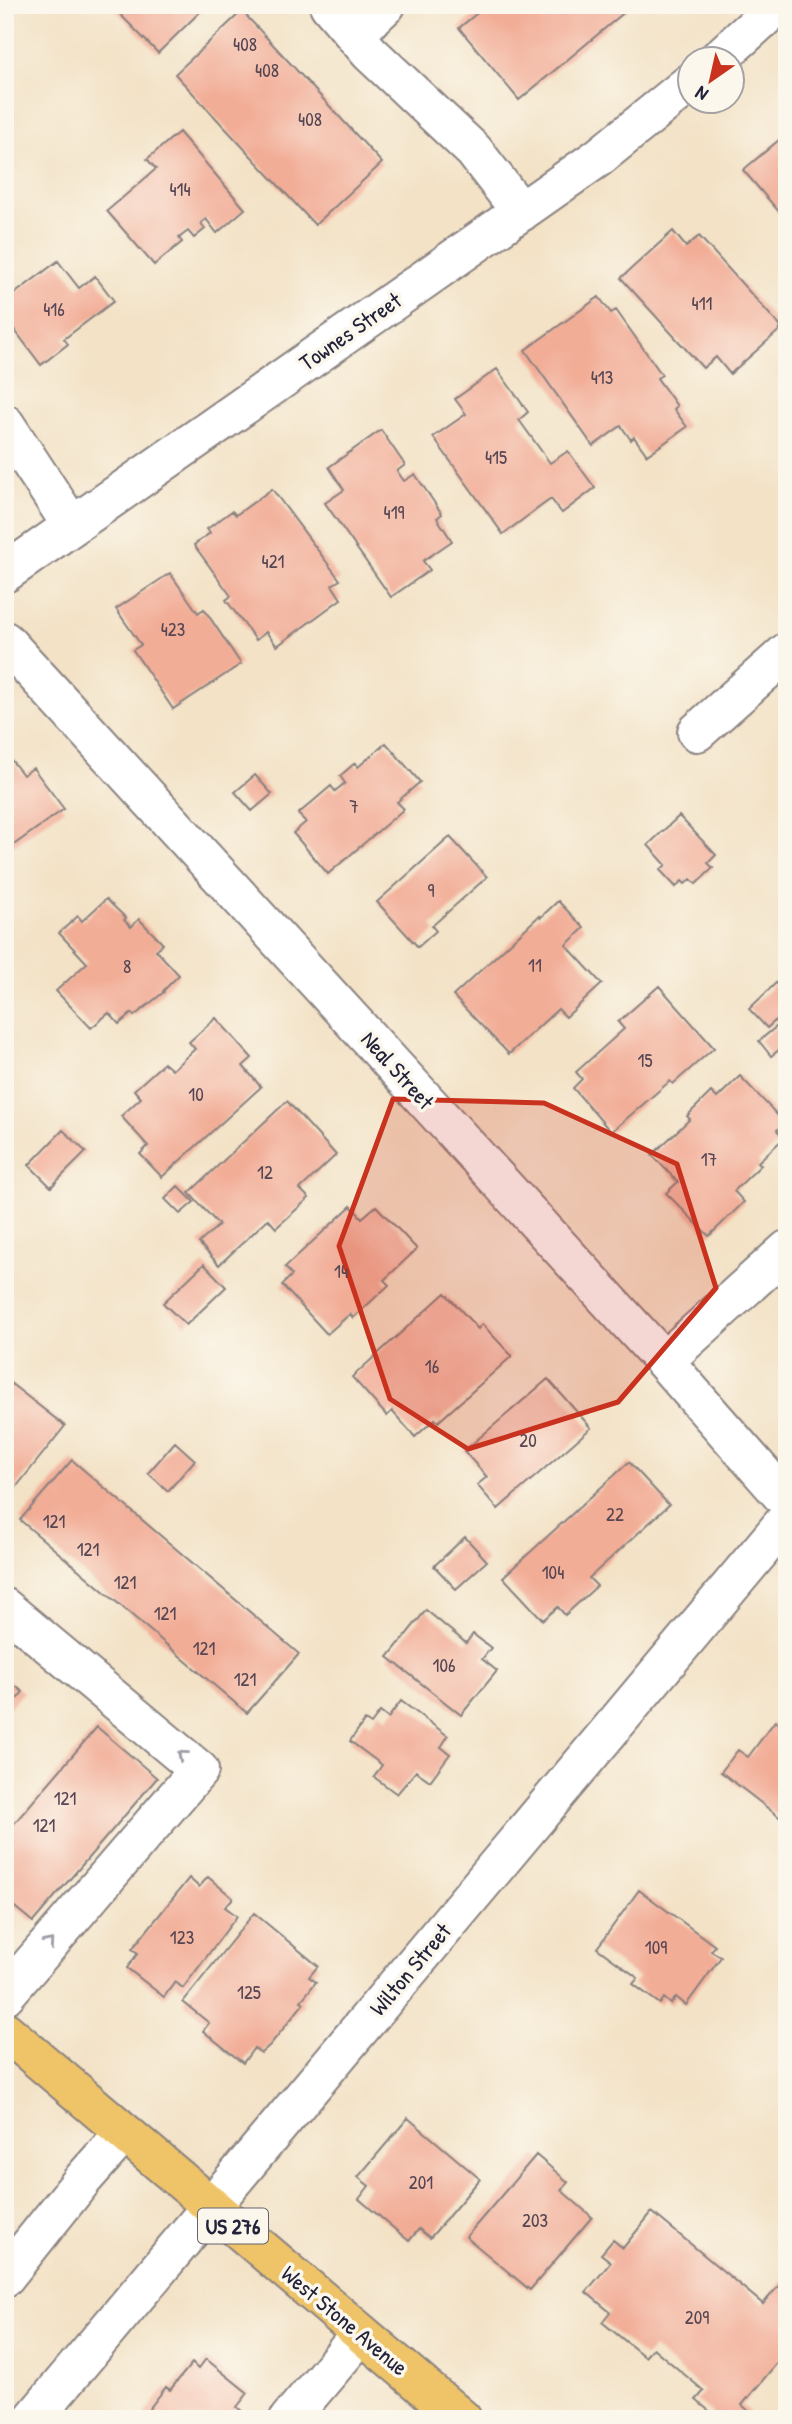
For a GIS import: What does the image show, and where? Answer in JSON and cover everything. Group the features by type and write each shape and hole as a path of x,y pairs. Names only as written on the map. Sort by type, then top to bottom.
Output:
{"highway":[{"name":"West Stone Avenue","path":"5,2031 462,2419"}],"street":[{"path":"329,5 354,35 474,151 521,212"},
{"path":"354,35 386,5"},
{"path":"733,46 778,5"},
{"name":"Townes Street","path":"5,573 600,157 676,95"},
{"path":"5,424 72,526"},
{"name":"Neal Street","path":"5,641 664,1361 787,1501"},
{"path":"697,732 787,652"},
{"path":"664,1361 787,1250"},
{"name":"Wilton Street","path":"33,2419 787,1519"},
{"path":"5,1608 199,1770 5,1995"},
{"path":"5,2277 84,2178 124,2133"},
{"path":"289,2419 361,2334"}],"highlighted area":[{"path":"393,1099 544,1103 677,1164 716,1288 618,1402 468,1449 390,1399 339,1246"}],"building":[{"path":"111,5 207,5 158,53"},
{"path":"487,5 633,5 519,100 459,28"},
{"path":"242,11 382,163 315,225 175,74"},
{"path":"179,132 245,209 217,233 206,219 201,223 205,229 194,238 188,231 179,238 182,242 154,265 107,211 156,169 147,159"},
{"path":"787,136 787,221 743,170"},
{"path":"673,231 686,247 699,236 782,328 730,374 716,357 703,368 621,278"},
{"path":"58,261 79,288 95,276 114,301 64,339 68,344 41,365 5,317 5,301"},
{"path":"599,297 611,313 616,310 662,375 657,378 677,406 674,409 687,427 647,455 634,437 631,440 621,426 593,446 525,350"},
{"path":"497,369 528,412 519,420 550,463 568,451 595,488 562,513 551,499 503,534 433,437 466,414 455,399"},
{"path":"381,430 405,465 397,471 404,481 415,474 442,514 437,518 452,541 423,561 430,570 391,597 325,503 344,490 329,467"},
{"path":"272,489 340,580 332,585 341,599 277,646 266,632 256,640 226,600 231,596 194,545 210,533 207,529 232,511 236,515"},
{"path":"170,573 198,613 204,609 241,664 173,709 133,650 141,645 116,609"},
{"path":"386,743 420,782 397,802 404,809 328,874 293,833 306,822 298,814 331,786 335,791 345,783 340,776 355,763 358,767"},
{"path":"5,752 23,775 33,768 64,809 5,851"},
{"path":"255,775 272,794 252,811 235,792"},
{"path":"679,816 716,855 708,863 713,868 696,884 691,879 685,884 682,881 676,887 660,870 666,865 648,845"},
{"path":"450,837 487,877 432,926 436,931 418,947 377,902"},
{"path":"106,899 126,918 124,920 131,927 139,919 163,944 156,950 179,975 164,992 134,1016 132,1013 119,1024 109,1013 91,1028 56,991 87,963 59,933 78,916 82,921"},
{"path":"558,901 584,928 566,945 602,984 566,1017 558,1009 509,1054 453,996"},
{"path":"778,981 787,990 787,1010 767,1028 749,1009"},
{"path":"659,986 714,1048 673,1084 670,1081 611,1132 573,1088 582,1079 576,1072 624,1029 618,1022"},
{"path":"216,1018 252,1058 243,1066 261,1087 162,1177 140,1154 148,1146 121,1116 141,1098 134,1090 164,1063 172,1070 195,1049 189,1042"},
{"path":"782,1022 787,1028 787,1044 771,1056 759,1041"},
{"path":"740,1076 785,1123 777,1130 784,1138 758,1162 761,1165 734,1191 744,1202 709,1236 666,1193 678,1182 652,1155 690,1119 687,1116 711,1092 717,1098"},
{"path":"287,1101 336,1155 300,1189 309,1198 276,1228 268,1219 219,1265 199,1243 219,1225 189,1193"},
{"path":"63,1130 86,1152 51,1187 29,1165"},
{"path":"178,1186 194,1202 180,1214 165,1199"},
{"path":"351,1206 362,1218 376,1206 417,1249 384,1280 389,1285 353,1318 350,1314 327,1334 282,1285 292,1275 285,1267"},
{"path":"204,1264 226,1287 186,1325 163,1303"},
{"path":"445,1293 478,1329 482,1324 512,1356 438,1422 435,1419 415,1437 392,1411 387,1416 352,1377"},
{"path":"5,1379 65,1426 5,1501"},
{"path":"548,1379 591,1428 498,1509 477,1485 487,1477 464,1451"},
{"path":"175,1442 195,1460 168,1491 148,1473"},
{"path":"72,1460 299,1654 247,1713 20,1520"},
{"path":"629,1462 669,1505 589,1578 597,1586 565,1615 558,1607 543,1620 503,1577"},
{"path":"465,1537 487,1561 456,1589 434,1566"},
{"path":"426,1610 466,1643 473,1634 491,1648 482,1659 497,1671 461,1715 388,1657"},
{"path":"5,1678 23,1692 5,1713"},
{"path":"401,1701 448,1736 441,1747 450,1754 430,1781 416,1771 397,1794 374,1777 382,1765 350,1741 365,1720 371,1724 380,1712 388,1718"},
{"path":"775,1721 787,1730 787,1823 721,1772 738,1750 748,1757"},
{"path":"97,1727 157,1778 33,1922 5,1899 5,1834"},
{"path":"208,1877 233,1898 225,1907 237,1916 183,1988 175,1982 164,1997 127,1968 138,1953 132,1949 189,1878 199,1887"},
{"path":"639,1890 715,1946 711,1951 721,1957 686,2005 676,1997 671,2004 664,1998 660,2004 633,1984 638,1978 597,1948"},
{"path":"254,1913 318,1966 309,1977 316,1982 301,2001 304,2003 270,2045 261,2053 254,2048 243,2063 203,2031 209,2023 183,2002"},
{"path":"408,2118 480,2179 430,2238 419,2229 409,2241 359,2199 369,2186 358,2177"},
{"path":"536,2155 568,2182 561,2190 592,2217 530,2290 466,2237"},
{"path":"652,2212 763,2304 787,2276 787,2351 742,2405 751,2413 746,2419 719,2419 696,2400 704,2391 653,2348 645,2357 602,2322 610,2312 586,2292 611,2262 601,2254 613,2240 623,2248"},
{"path":"206,2359 248,2393 237,2407 243,2412 237,2419 143,2417 166,2387 170,2390 192,2363 198,2369"}]}
